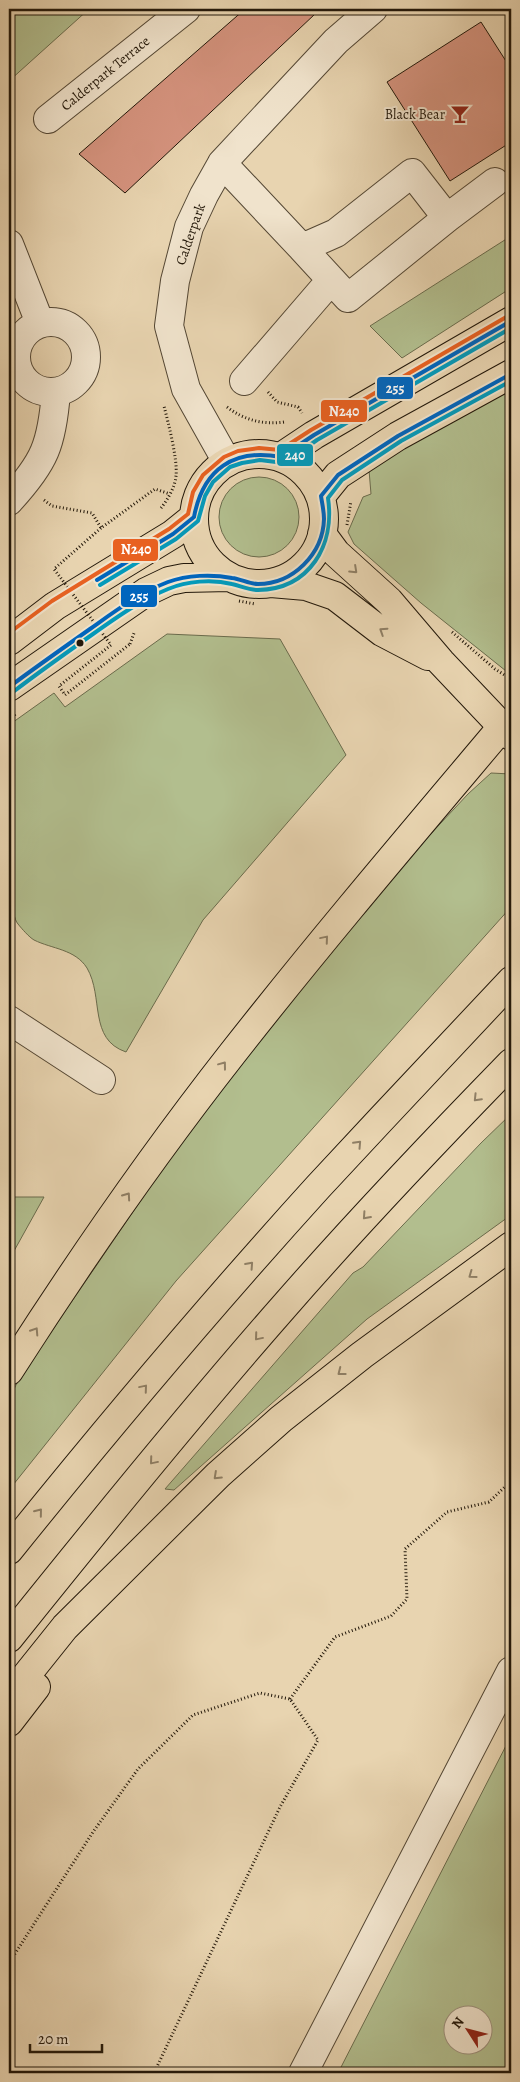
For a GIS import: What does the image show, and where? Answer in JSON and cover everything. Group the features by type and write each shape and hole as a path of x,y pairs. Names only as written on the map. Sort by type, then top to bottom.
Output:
{"main road":[{"path":"281,457 335,422 511,321"},
{"path":"321,496 338,475 390,441 511,374"},
{"path":"9,1371 81,1262 156,1155 230,1056 302,965 508,729 441,662 389,601 336,553 335,530 324,518 321,496 314,483 299,467 281,457 260,454 240,457 227,462 208,478 199,494 194,517 195,531 202,550 232,588"},
{"path":"9,641 55,606 173,534 194,517"},
{"path":"266,594 306,564 335,530"},
{"path":"9,686 110,614 146,592 169,581 184,578 232,588 242,582 256,584 266,594"},
{"path":"266,594 306,586 334,596 382,632 441,662"},
{"path":"9,1550 66,1479 228,1289 318,1188 511,981"},
{"path":"410,1089 511,985"},
{"path":"9,1638 118,1502 281,1310 382,1198 511,1063"},
{"path":"9,1697 65,1627 218,1475 281,1419 362,1355 511,1246"},
{"path":"9,1722 161,1532"}],"street":[{"name":"Calderpark Terrace","path":"48,119 186,9"},
{"name":"Calderpark","path":"336,41 358,9"},
{"name":"Calderpark","path":"227,462 186,389 169,326 175,280 190,227 204,195 222,163 336,41 373,9"},
{"path":"222,163 348,298 495,182"},
{"path":"302,248 336,234 412,173 447,218"},
{"path":"9,244 40,323"},
{"path":"248,377 331,280"},
{"path":"40,323 62,323 73,329 84,343 87,358 84,371 73,385 56,392 36,389 22,377 12,357 22,336 29,329 40,323"},
{"path":"17,492 38,464 48,446 53,424 56,392"},
{"path":"9,1020 101,1080"},
{"path":"303,2073 511,1672"}],"path":[{"path":"248,377 277,402 298,407 304,416"},
{"path":"157,513 168,500 176,476 170,430 161,395 186,389"},
{"path":"223,403 234,412 251,420 270,424 287,422"},
{"path":"299,418 324,403 335,422"},
{"path":"135,630 130,644 65,696 59,686 111,645 54,569 101,528 155,489 170,494"},
{"path":"17,492 52,506 92,513 101,528"},
{"path":"335,530 352,494"},
{"path":"56,583 63,578"},
{"path":"232,588 266,594"},
{"path":"290,1699 335,1637 391,1616 407,1598 405,1549 447,1512 489,1502 511,1481"},
{"path":"9,1963 93,1832 138,1769 193,1715 260,1693 290,1699 318,1740 280,1808 154,2073"}],"green space":[{"path":"9,9 89,9 9,81"},
{"path":"511,236 511,288 402,358 370,326"},
{"path":"511,389 511,675 421,603 354,544 348,532 363,497 371,494 369,470 387,454"},
{"path":"259,477 274,480 287,489 296,502 299,517 296,532 287,545 274,554 259,557 244,554 231,545 222,532 219,517 222,502 231,489 244,480"},
{"path":"167,634 280,639 346,755 203,920 126,1052 114,1046 106,1037 101,1027 92,979 87,968 70,953 32,939 18,924 13,912 9,862 9,725 54,693 65,707"},
{"path":"491,773 511,774 511,907 176,1281 9,1490 9,1399 19,1379 186,1134 370,899 468,794"},
{"path":"511,1114 511,1215 367,1319 174,1490 165,1489 353,1273 363,1267"},
{"path":"9,1197 44,1197 9,1260"},
{"path":"511,1736 511,2073 338,2073"}],"building":[{"path":"245,9 311,9 315,14 125,193 79,154"},
{"path":"481,22 511,69 511,142 450,181 387,82"}],"transit line":[{"name":"N240","path":"9,633 52,601 169,529 188,514 193,492 203,475 224,457 238,451 259,448 280,450 311,430 508,316"},
{"name":"255","path":"281,457 314,435 511,321"},
{"name":"240","path":"100,585 176,539 198,521 205,496 213,482 230,467 260,460 284,463 317,440 511,328"},
{"name":"255","path":"9,687 127,603 168,582 183,578 208,576 224,577 258,584 271,583 294,573 304,565 318,544 324,519 321,496 338,475 398,436 511,374"},
{"name":"240","path":"13,692 120,615 148,598 168,589 183,584 208,581 224,582 258,590 276,588 292,582 305,573 323,548 329,515 328,498 342,480 401,441 511,381"},
{"name":"255","path":"194,517 198,500 205,486 223,466 235,459 249,456 281,457"},
{"name":"255","path":"97,580 173,534 194,517"}],"place":[{"name":"Black Bear","path":"460,114"}]}
